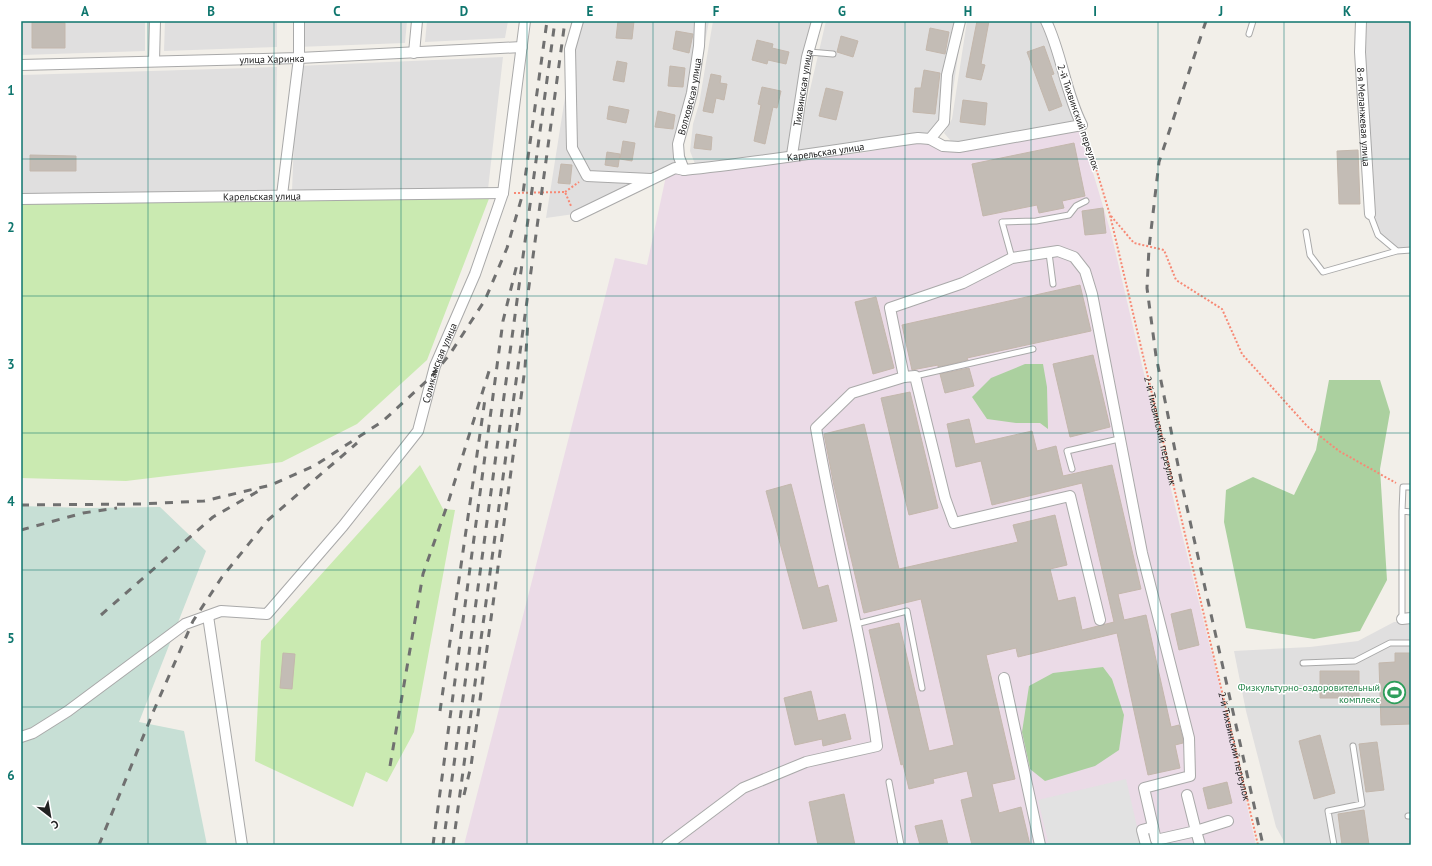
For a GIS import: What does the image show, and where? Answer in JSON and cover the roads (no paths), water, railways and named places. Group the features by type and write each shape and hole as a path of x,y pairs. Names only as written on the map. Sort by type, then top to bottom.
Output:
{"street":[{"path":"154,61 155,21"},
{"path":"282,195 299,58 299,21"},
{"path":"414,53 417,21"},
{"name":"Соликамская улица","path":"208,616 221,611 267,614 343,526 418,430 435,366 475,274 503,194 525,21"},
{"path":"578,21 570,49 572,148 587,176 651,179"},
{"name":"Волховская улица","path":"684,170 679,157 678,144 692,93 699,46 700,21"},
{"name":"Тихвинская улица","path":"792,155 809,52 818,21"},
{"path":"930,139 944,122 947,76 960,21"},
{"name":"2-й Тихвинский переулок","path":"1046,21 1053,35 1075,110 1082,125"},
{"name":"8-я Меланжевая улица","path":"1361,21 1360,52 1370,214"},
{"name":"улица Харинка","path":"21,65 299,58 522,48"},
{"name":"Карельская улица","path":"576,216 675,168 684,170 748,164 792,155 826,152 918,138 930,139 943,146 959,147 1082,125"},
{"name":"Карельская улица","path":"21,199 282,195 503,194"},
{"path":"904,377 890,308 963,283 1012,258 1058,251 1074,257 1085,271 1142,553 1189,738 1190,776 1144,788 1156,840 1196,831 1228,821"},
{"path":"667,845 743,788 806,762 877,746 856,624 829,504 816,428 852,393 904,377 914,376 945,498 954,523 1070,496 1100,620"},
{"path":"21,737 33,733 68,711 185,624 208,616 242,845"},
{"path":"1004,678 1040,845"},
{"path":"1187,794 1200,845"},
{"path":"1146,845 1142,830 1153,827"}],"lane":[{"path":"1249,34 1254,21"},
{"path":"809,52 833,54"},
{"path":"1012,258 1002,222 1036,221 1069,215 1076,206 1086,201"},
{"path":"1370,214 1378,235 1397,251"},
{"path":"1306,232 1310,255 1323,272 1397,251 1411,250"},
{"path":"1049,253 1053,284"},
{"path":"914,376 1033,349"},
{"path":"1072,469 1067,451 1119,439"},
{"path":"1406,618 1402,511 1403,487 1411,487"},
{"path":"1402,511 1411,512"},
{"path":"856,624 907,611 922,688"},
{"path":"1303,663 1355,661 1390,643 1411,643"},
{"path":"1334,845 1328,811 1362,804 1353,746"},
{"path":"889,782 901,845"}],"railway":[{"path":"21,505 141,504 204,501 271,485 314,466 383,421 432,376 450,354 485,300 507,248 523,193 547,21"},
{"path":"443,845 555,21"},
{"path":"453,845 565,21"},
{"path":"1206,21 1159,162 1149,248 1147,288 1156,356 1183,490 1263,845"},
{"path":"433,845 503,321 518,260"},
{"path":"464,795 471,766 525,368 528,321"},
{"path":"390,766 423,574 448,503 490,368"},
{"path":"440,711 485,399"},
{"path":"99,845 154,710 193,621 222,577 268,520 357,443"},
{"path":"101,615 213,517 262,489"},
{"path":"21,530 83,513 117,508"}],"place":[{"name":"Физкультурно-оздоровительный комплекс","path":"1395,693"}]}
